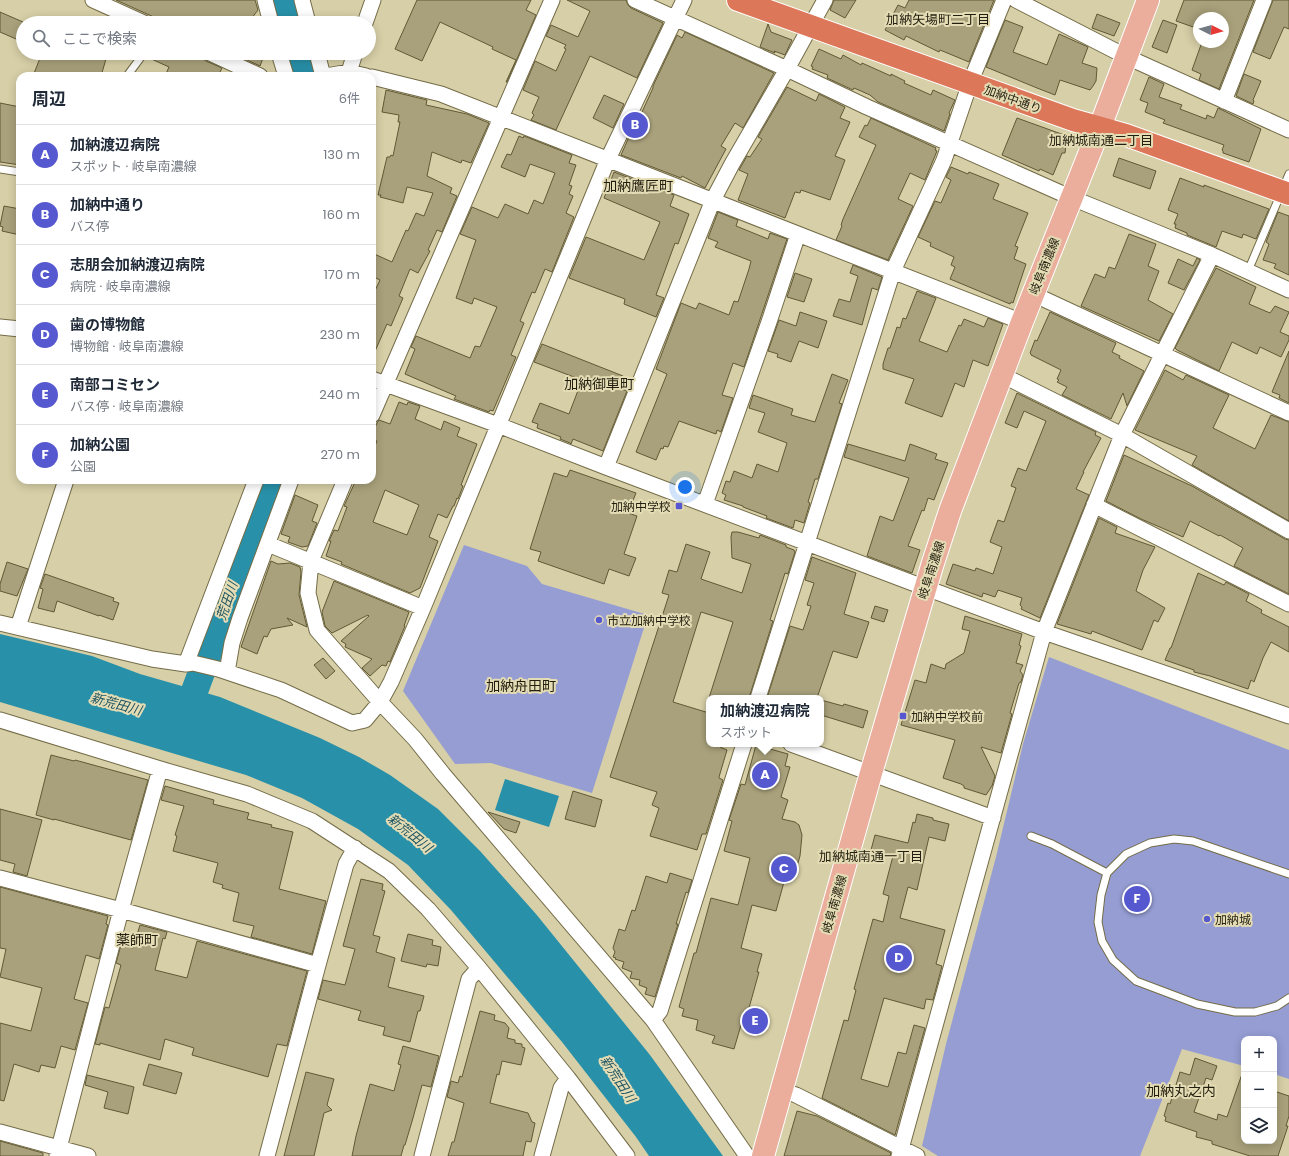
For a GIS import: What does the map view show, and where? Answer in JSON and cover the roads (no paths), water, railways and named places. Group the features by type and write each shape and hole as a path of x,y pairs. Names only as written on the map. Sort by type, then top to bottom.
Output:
{"highway":[{"name":"加納中通り","path":"738,0 1073,120 1126,135 1287,186"}],"main road":[{"name":"岐阜南濃線","path":"763,1156 871,773 925,588 950,511 1148,0"}],"street":[{"path":"93,0 128,16"},
{"path":"265,0 269,16"},
{"path":"302,0 306,16"},
{"path":"367,16 373,0"},
{"path":"376,396 379,381 501,117 552,0"},
{"path":"635,0 787,69 866,107 1072,198 1212,255 1289,290"},
{"path":"0,623 152,659 186,664 193,663 227,672 281,690 352,723 365,720 380,702 391,682 608,159 684,0"},
{"path":"606,468 713,200 824,0"},
{"path":"759,695 893,271 944,160 970,83 1004,0"},
{"path":"1224,101 1264,0"},
{"path":"1019,1 1126,57 1289,130"},
{"path":"225,60 251,72"},
{"path":"282,60 285,72"},
{"path":"319,60 323,72"},
{"path":"349,72 353,60"},
{"path":"376,79 441,94 1022,322"},
{"path":"705,504 770,319 798,234"},
{"path":"900,1152 1044,632 1122,436 1212,255"},
{"path":"1033,294 1289,413"},
{"path":"0,327 16,329"},
{"path":"1002,375 1122,436 1289,531"},
{"path":"379,381 498,425 606,468 705,504 806,544 1044,632 1289,716"},
{"path":"18,627 65,484"},
{"path":"186,664 254,484"},
{"path":"227,672 232,643 290,484"},
{"path":"343,484 311,561 308,593 317,630 380,702 415,739 443,774 653,1020 747,1156"},
{"path":"1094,505 1289,604"},
{"path":"268,544 422,608"},
{"path":"0,720 160,770 247,794 312,821 389,870 428,909 478,968 568,1078 627,1156"},
{"path":"653,1020 660,1011 743,747"},
{"path":"799,747 993,818"},
{"path":"58,1152 121,910 160,770"},
{"path":"267,1156 346,864 355,848"},
{"path":"0,878 318,965"},
{"path":"422,1156 469,979 478,968"},
{"path":"542,1156 561,1088 568,1078"},
{"path":"781,1090 796,1095 900,1152 917,1156"},
{"path":"0,1132 58,1152 88,1156"}],"lane":[{"path":"130,72 139,60"},
{"path":"0,169 16,171"},
{"path":"1248,272 1287,186"},
{"path":"1031,836 1052,844 1107,873"},
{"path":"1289,874 1193,841 1174,839 1150,843 1126,854 1107,873 1101,895 1098,922 1102,940 1113,960 1136,981 1197,1004 1235,1012 1255,1012 1278,1006 1289,998"}],"water":[{"name":"新荒田川","path":"0,634 92,656 140,674 220,697 320,738 359,757 390,775 438,809 480,851 536,914 650,1055 723,1156 649,1156 562,1042 451,910 408,865 358,829 302,798 246,775 0,702"},
{"path":"505,779 559,796 549,827 495,810"}],"waterway":[{"name":"荒田川","path":"282,0 286,16"},
{"name":"荒田川","path":"298,60 301,72"},
{"name":"荒田川","path":"184,722 268,484"}],"place":[{"name":"加納中通り","path":"635,125"},
{"name":"加納中学校","path":"679,506"},
{"name":"市立加納中学校","path":"599,620"},
{"name":"加納中学校前","path":"903,716"},
{"name":"加納渡辺病院","path":"765,775"},
{"name":"志朋会加納渡辺病院","path":"784,869"},
{"name":"加納公園","path":"1137,899"},
{"name":"加納城","path":"1207,919"},
{"name":"歯の博物館","path":"899,958"},
{"name":"南部コミセン","path":"755,1021"}],"district":[{"name":"加納矢場町二丁目","path":"938,19"},
{"name":"加納城南通二丁目","path":"1101,140"},
{"name":"加納鷹匠町","path":"638,186"},
{"name":"加納御車町","path":"599,384"},
{"name":"加納舟田町","path":"521,686"},
{"name":"加納城南通一丁目","path":"871,856"},
{"name":"薬師町","path":"137,940"},
{"name":"加納丸之内","path":"1181,1091"}]}
